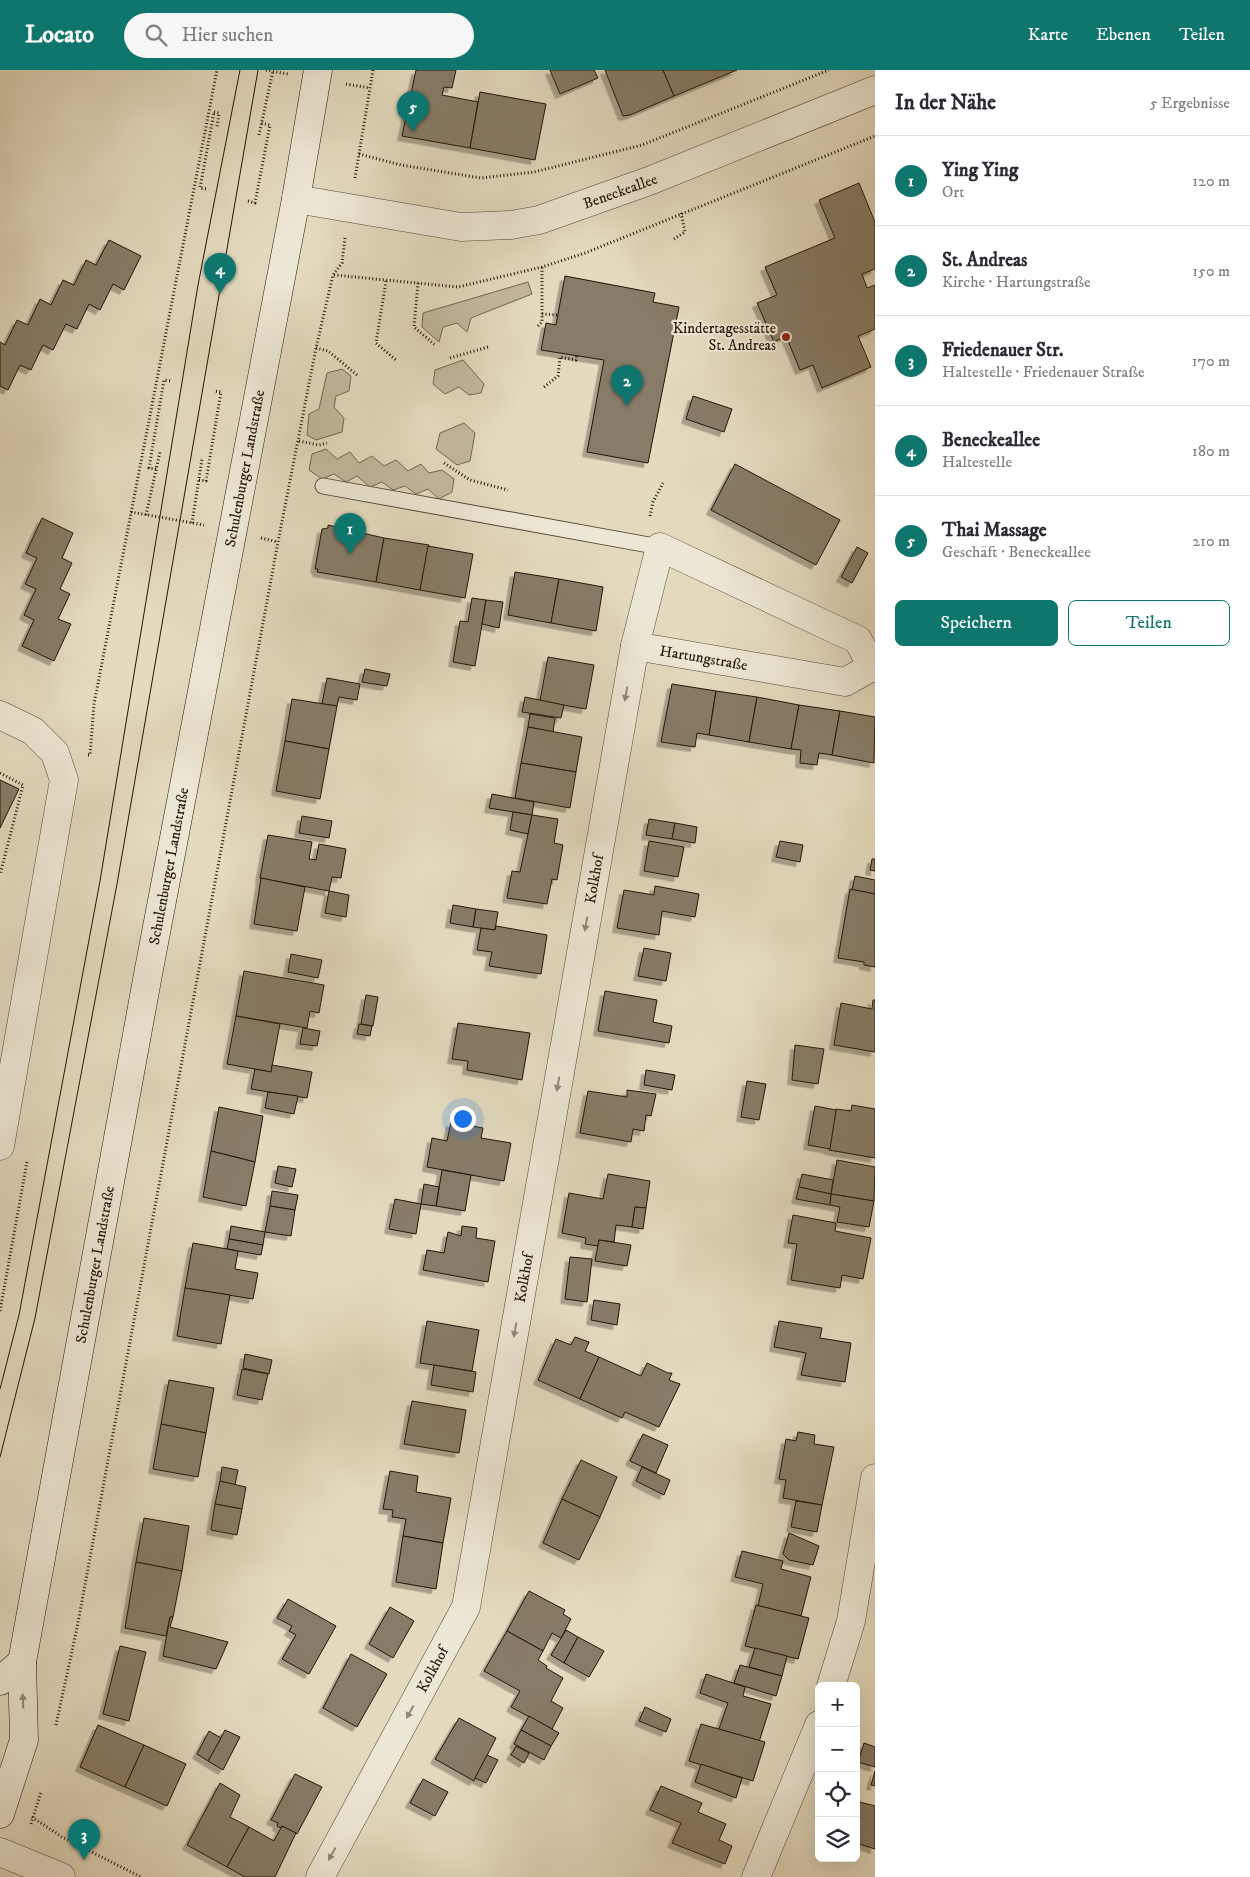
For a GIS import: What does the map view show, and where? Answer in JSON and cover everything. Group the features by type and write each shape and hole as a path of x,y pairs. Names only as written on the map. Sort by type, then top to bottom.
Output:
{"street":[{"name":"Schulenburger Landstraße","path":"0,1814 24,1740 22,1662 152,950 296,199 318,70"},
{"name":"Beneckeallee","path":"296,199 461,228 511,225 539,220 642,184 875,90"},
{"path":"635,646 660,547"},
{"name":"Hartungstraße","path":"635,646 845,682 873,668 858,640 660,547"},
{"name":"Kolkhof","path":"320,1877 466,1607 635,646"},
{"path":"0,715 33,731 55,753 64,780 0,1146"},
{"path":"832,1682 851,1621 875,1478"},
{"path":"0,1681 22,1662"},
{"path":"756,1877 818,1727"},
{"path":"0,1852 61,1877"}],"lane":[{"name":"Hartungstraße","path":"323,486 660,547"}],"path":[{"path":"206,189 200,188 217,70"},
{"path":"373,70 359,154 401,165 481,178 534,172 642,145 829,70"},
{"path":"259,135 273,71"},
{"path":"211,112 219,113 217,127"},
{"path":"82,752 90,755 94,704 211,112"},
{"path":"248,201 256,202 270,125 262,123"},
{"path":"55,1730 77,1628 278,542 316,348 333,275 458,286 542,267 585,253 875,136"},
{"path":"674,239 685,232 681,213"},
{"path":"538,326 542,322 542,267"},
{"path":"386,281 376,343 396,360"},
{"path":"418,283 414,327 435,346"},
{"path":"542,314 558,314"},
{"path":"450,358 488,347"},
{"path":"316,348 328,351 357,375"},
{"path":"544,387 558,376 560,357 576,360 577,355"},
{"path":"156,469 149,468 164,380 172,381"},
{"path":"199,480 206,481 221,392 214,391"},
{"path":"299,441 319,445 327,443"},
{"path":"146,515 160,452"},
{"path":"192,523 202,460"},
{"path":"444,463 470,480 508,490"},
{"path":"650,516 653,502 663,483"},
{"path":"0,773 23,785 0,875"},
{"path":"43,1786 34,1818 62,1837 141,1877"}],"shaded area":[{"path":"528,282 532,294 471,318 467,332 457,323 443,327 439,342 422,327 423,313"},
{"path":"463,360 484,384 481,393 469,395 459,387 445,394 433,384 435,370"},
{"path":"342,369 351,376 349,391 336,396 334,407 344,418 342,432 316,440 307,435 309,414 319,409 327,373"},
{"path":"464,423 475,433 470,461 457,465 436,449 440,433"},
{"path":"326,449 337,459 350,452 359,463 372,456 384,466 396,460 408,471 421,464 429,473 442,470 454,479 452,492 439,499 428,489 416,494 405,486 393,490 382,482 370,487 357,476 346,482 334,474 322,479 309,470 312,454"}],"building":[{"path":"416,70 456,70 452,88 444,87 442,95 478,102 470,148 402,136"},
{"path":"550,70 594,70 598,78 560,94"},
{"path":"605,70 663,70 674,96 630,115 623,116"},
{"path":"663,70 737,70 674,96"},
{"path":"480,92 546,104 535,160 470,148"},
{"path":"859,183 875,222 875,269 862,274 867,288 875,285 875,329 858,336 871,367 822,388 813,365 800,370 786,336 774,342 757,303 777,295 765,267 835,238 819,200"},
{"path":"109,240 141,256 124,290 113,284 100,310 89,304 77,329 66,324 53,350 43,345 31,370 20,365 8,390 0,386 0,342 5,345 17,320 28,325 40,299 51,305 63,280 74,285 86,260 96,265"},
{"path":"565,276 655,293 653,302 679,307 648,463 587,452 604,360 541,350 546,323 556,325"},
{"path":"693,396 732,409 724,432 686,419"},
{"path":"735,464 840,520 816,565 711,510"},
{"path":"42,518 73,533 62,558 72,563 60,589 70,594 58,619 71,624 54,661 22,646 34,620 24,615 36,589 25,584 37,558 26,553"},
{"path":"328,525 384,538 376,582 317,572 318,569 315,569 322,529 328,528"},
{"path":"384,538 429,545 420,590 376,582"},
{"path":"428,546 473,554 465,598 420,590"},
{"path":"857,547 868,553 852,583 841,577"},
{"path":"515,572 559,579 551,623 508,615"},
{"path":"559,579 603,587 596,631 551,623"},
{"path":"472,598 486,600 475,666 453,662 460,621 468,622"},
{"path":"486,600 503,602 499,628 482,624"},
{"path":"548,657 594,665 586,709 540,701"},
{"path":"365,669 390,674 387,686 362,682"},
{"path":"327,678 360,684 357,700 339,697 337,706 322,704"},
{"path":"672,684 716,691 709,735 697,733 695,747 661,742"},
{"path":"716,691 757,697 749,742 709,735"},
{"path":"525,697 564,705 561,718 522,712"},
{"path":"757,697 799,705 791,749 749,742"},
{"path":"292,699 337,706 329,749 285,741"},
{"path":"799,705 840,711 832,755 819,753 817,765 800,763 801,750 791,749"},
{"path":"840,711 875,717 874,763 832,755"},
{"path":"530,714 555,718 553,732 528,727"},
{"path":"528,727 582,737 576,772 521,763"},
{"path":"285,741 329,749 320,799 276,791"},
{"path":"521,763 576,772 570,808 515,798"},
{"path":"0,780 19,789 0,828"},
{"path":"492,794 534,802 532,815 489,808"},
{"path":"513,812 532,815 528,834 510,830"},
{"path":"532,815 558,819 554,843 563,845 557,880 552,879 547,904 507,898 512,871 520,872"},
{"path":"302,816 332,821 329,838 299,833"},
{"path":"649,819 675,823 672,839 646,835"},
{"path":"675,823 697,827 695,843 672,839"},
{"path":"268,835 312,842 309,859 316,860 319,844 346,849 341,878 332,877 329,891 260,878"},
{"path":"649,841 684,847 678,877 644,871"},
{"path":"780,841 803,845 800,862 776,857"},
{"path":"872,859 875,859 875,871 870,870"},
{"path":"855,876 875,880 875,894 852,890"},
{"path":"261,878 305,887 297,931 254,924"},
{"path":"655,886 699,894 695,917 662,911 659,935 617,928 624,890 654,895"},
{"path":"850,889 875,894 875,967 864,965 864,962 838,958"},
{"path":"329,891 349,895 346,917 325,913"},
{"path":"453,905 476,909 473,927 450,923"},
{"path":"476,909 498,912 495,930 473,927"},
{"path":"496,926 547,935 541,974 489,966 492,952 477,950 481,928 495,930"},
{"path":"644,948 671,953 666,981 638,976"},
{"path":"291,954 322,960 318,978 288,972"},
{"path":"244,971 324,985 319,1013 310,1011 307,1028 236,1016"},
{"path":"605,991 657,1000 653,1022 672,1026 669,1043 598,1031"},
{"path":"366,995 378,997 373,1026 361,1024"},
{"path":"873,1000 875,1000 875,1052 834,1045 841,1003 872,1009"},
{"path":"236,1016 280,1024 271,1072 227,1064"},
{"path":"458,1023 530,1033 522,1080 467,1070 468,1061 452,1059"},
{"path":"359,1024 372,1026 370,1036 357,1034"},
{"path":"303,1028 320,1031 317,1046 300,1044"},
{"path":"795,1045 824,1049 818,1084 792,1080"},
{"path":"272,1065 312,1072 307,1098 251,1089 255,1069 271,1072"},
{"path":"646,1070 675,1075 672,1090 644,1085"},
{"path":"747,1081 766,1084 759,1120 741,1117"},
{"path":"627,1090 656,1094 651,1116 646,1115 644,1131 633,1129 631,1142 580,1133 588,1091 627,1097"},
{"path":"268,1092 298,1096 294,1114 265,1108"},
{"path":"852,1105 875,1109 875,1158 829,1150 836,1109 851,1111"},
{"path":"815,1106 836,1110 830,1149 808,1145"},
{"path":"219,1107 263,1116 255,1162 211,1151"},
{"path":"451,1122 483,1128 481,1138 511,1143 504,1181 427,1167 432,1138 447,1141"},
{"path":"211,1151 255,1162 246,1206 203,1197"},
{"path":"837,1160 875,1167 874,1201 831,1194"},
{"path":"278,1166 296,1169 292,1187 275,1183"},
{"path":"442,1170 471,1175 465,1211 436,1206"},
{"path":"608,1174 650,1181 646,1208 635,1207 632,1227 616,1225 614,1242 599,1240 598,1246 585,1244 586,1238 562,1233 569,1193 603,1199"},
{"path":"802,1174 833,1180 831,1194 799,1187"},
{"path":"424,1184 439,1187 436,1206 421,1204"},
{"path":"799,1187 831,1194 830,1205 796,1199"},
{"path":"272,1191 298,1195 295,1210 270,1206"},
{"path":"831,1194 874,1201 869,1227 837,1222 840,1207 830,1205"},
{"path":"395,1199 421,1204 416,1234 389,1229"},
{"path":"270,1206 295,1210 291,1236 265,1232"},
{"path":"635,1207 646,1208 643,1229 632,1227"},
{"path":"793,1215 836,1223 835,1231 871,1238 863,1279 842,1275 840,1288 791,1280 797,1244 788,1243"},
{"path":"231,1226 265,1232 263,1245 229,1239"},
{"path":"462,1226 477,1228 476,1238 495,1241 488,1282 423,1270 427,1250 444,1253 448,1232 461,1236"},
{"path":"229,1239 263,1245 261,1255 227,1249"},
{"path":"599,1240 631,1245 627,1266 595,1261"},
{"path":"193,1243 238,1251 235,1269 258,1273 253,1299 185,1288"},
{"path":"570,1257 592,1259 587,1302 565,1299"},
{"path":"185,1288 230,1295 221,1344 177,1336"},
{"path":"594,1300 620,1304 617,1325 591,1320"},
{"path":"427,1321 479,1330 472,1371 420,1363"},
{"path":"779,1321 822,1328 820,1338 851,1343 845,1382 801,1375 806,1353 774,1347"},
{"path":"575,1337 589,1342 585,1351 599,1357 580,1399 538,1380 556,1339 571,1345"},
{"path":"245,1354 272,1360 269,1374 243,1368"},
{"path":"599,1357 641,1376 647,1363 672,1373 669,1380 680,1384 659,1427 625,1412 622,1418 580,1399"},
{"path":"434,1365 476,1372 473,1392 431,1385"},
{"path":"242,1369 268,1374 262,1400 237,1395"},
{"path":"169,1380 214,1388 206,1433 161,1424"},
{"path":"412,1401 466,1410 459,1453 404,1444"},
{"path":"161,1424 206,1433 198,1477 153,1469"},
{"path":"798,1432 815,1435 814,1444 834,1447 822,1505 783,1498 786,1480 779,1479 786,1439 796,1441"},
{"path":"643,1434 668,1445 656,1473 630,1461"},
{"path":"581,1460 617,1477 600,1517 562,1499"},
{"path":"222,1467 238,1470 235,1485 220,1481"},
{"path":"642,1467 670,1480 664,1495 636,1481"},
{"path":"390,1471 418,1476 416,1492 451,1498 443,1543 403,1536 406,1519 392,1517 393,1510 383,1509"},
{"path":"220,1481 246,1487 242,1509 215,1504"},
{"path":"562,1499 600,1517 579,1560 543,1543"},
{"path":"796,1501 822,1505 817,1532 791,1527"},
{"path":"215,1504 242,1509 237,1535 211,1530"},
{"path":"144,1518 189,1526 182,1571 136,1562"},
{"path":"789,1533 819,1546 813,1565 789,1560 783,1554"},
{"path":"403,1536 443,1543 436,1589 396,1582"},
{"path":"742,1551 783,1561 781,1569 811,1577 801,1616 758,1606 763,1584 735,1577"},
{"path":"136,1562 182,1571 173,1617 170,1617 166,1636 125,1628"},
{"path":"529,1591 565,1610 563,1614 571,1619 561,1638 552,1633 543,1651 507,1631"},
{"path":"288,1599 336,1626 309,1674 282,1659 296,1635 289,1631 292,1626 277,1618"},
{"path":"756,1605 809,1618 798,1659 745,1646"},
{"path":"390,1607 414,1621 393,1658 369,1644"},
{"path":"170,1617 173,1617 170,1627 228,1642 216,1669 163,1656"},
{"path":"566,1630 578,1637 564,1663 551,1655"},
{"path":"507,1631 543,1651 538,1660 547,1666 546,1668 563,1678 551,1701 563,1708 552,1729 511,1707 520,1691 484,1671"},
{"path":"578,1637 604,1651 589,1677 564,1663"},
{"path":"120,1646 146,1652 129,1721 103,1714"},
{"path":"755,1648 787,1656 782,1676 749,1667"},
{"path":"351,1654 387,1674 357,1727 323,1708"},
{"path":"740,1665 782,1676 776,1696 734,1683"},
{"path":"706,1674 745,1687 743,1696 771,1704 759,1742 719,1729 728,1703 700,1693"},
{"path":"645,1707 671,1719 666,1732 639,1721"},
{"path":"529,1716 559,1733 551,1746 521,1730"},
{"path":"459,1718 496,1738 474,1781 435,1759"},
{"path":"701,1724 765,1742 753,1781 689,1761"},
{"path":"98,1725 144,1745 125,1787 80,1767"},
{"path":"225,1730 240,1737 223,1770 208,1761"},
{"path":"521,1730 551,1746 544,1760 514,1744"},
{"path":"209,1731 221,1738 208,1761 197,1754"},
{"path":"864,1743 875,1747 875,1767 860,1763"},
{"path":"144,1745 186,1764 167,1806 125,1787"},
{"path":"516,1746 529,1753 524,1763 511,1755"},
{"path":"487,1755 498,1760 486,1783 475,1778"},
{"path":"701,1764 742,1778 736,1798 695,1782"},
{"path":"875,1771 875,1786 871,1785"},
{"path":"295,1774 322,1787 297,1834 282,1826 281,1828 277,1826 278,1823 271,1820"},
{"path":"423,1779 448,1792 435,1816 410,1803"},
{"path":"220,1783 240,1795 230,1817 249,1827 227,1867 187,1845"},
{"path":"661,1786 702,1803 698,1812 726,1824 719,1840 732,1846 725,1864 672,1843 681,1823 650,1810"},
{"path":"860,1802 875,1806 875,1849 860,1844"},
{"path":"282,1826 296,1833 275,1877 245,1877 227,1867 249,1827 274,1841"}],"tram line":[{"path":"0,1389 19,1315 100,881 198,285 240,70"},
{"path":"0,1457 35,1318 117,884 258,70"}],"place":[{"name":"Thai Massage","path":"413,132"},
{"name":"Beneckeallee","path":"220,294"},
{"name":"Kindertagesstätte St. Andreas","path":"786,337"},
{"name":"St. Andreas","path":"627,406"},
{"name":"Ying Ying","path":"350,554"},
{"name":"Friedenauer Str.","path":"84,1860"}]}
